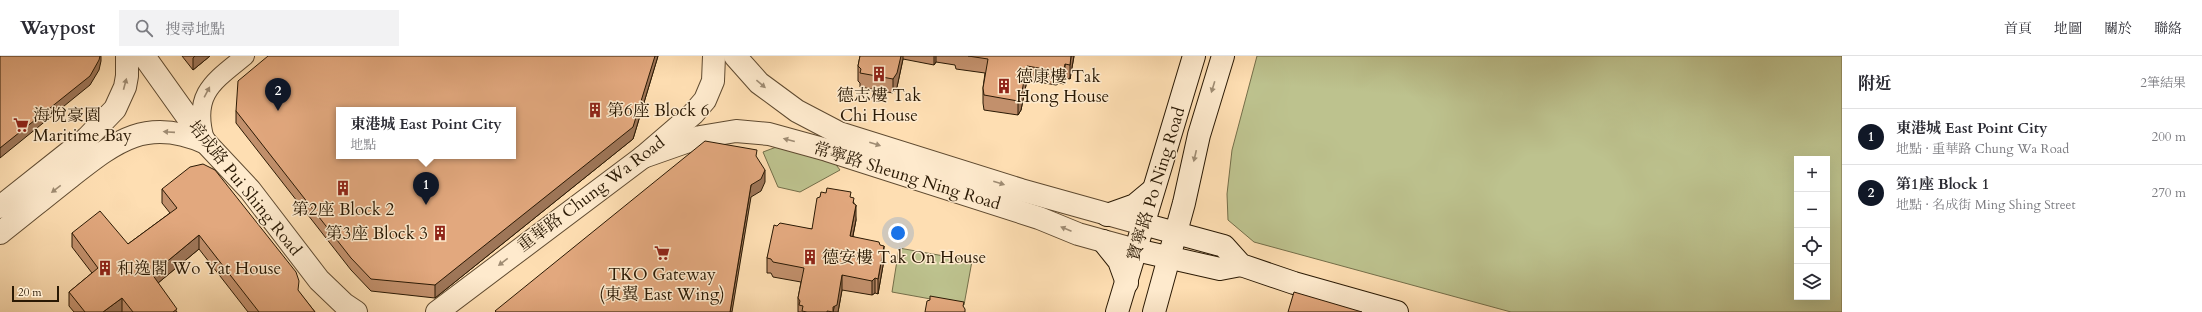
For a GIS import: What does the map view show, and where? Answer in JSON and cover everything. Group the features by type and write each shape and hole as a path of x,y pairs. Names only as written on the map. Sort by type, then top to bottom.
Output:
{"street":[{"path":"0,207 87,138 115,109 126,81 127,56"},
{"name":"培成路 Pui Shing Road","path":"144,56 206,143 250,190 319,280 344,304 356,312"},
{"path":"206,143 200,122 201,105 212,82 245,56"},
{"name":"重華路 Chung Wa Road","path":"437,312 643,157 693,114 705,100 713,82 714,56"},
{"name":"常寧路 Sheung Ning Road","path":"735,56 759,83 791,107 839,133 1021,190 1107,215 1176,232 1224,246 1241,265"},
{"name":"寶寧路 Po Ning Road","path":"1117,312 1127,283 1153,190 1194,56"},
{"name":"寶寧路 Po Ning Road","path":"1154,312 1184,203 1201,129 1223,56"},
{"name":"常寧路 Sheung Ning Road","path":"643,157 700,137 736,131 769,134 827,150 1006,207 1103,241 1220,269 1241,265"},
{"path":"0,233 120,141 138,135 158,132 190,136 206,143"},
{"path":"1107,215 1135,206 1153,190"},
{"path":"1184,203 1189,221 1202,239"},
{"path":"1103,241 1119,261 1127,283"},
{"path":"1241,265 1294,283 1397,312"}],"green space":[{"path":"1257,56 1842,56 1842,312 1511,312 1254,242 1228,220 1227,194 1232,150"},
{"path":"779,146 831,158 840,170 800,192 778,187 763,152"},
{"path":"899,248 972,261 964,305 892,292"}],"building":[{"name":"海悅豪園 Maritime Bay","path":"0,56 100,56 90,76 0,148"},
{"path":"268,56 655,56 633,127 435,285 371,279 351,258 236,111 238,81"},
{"path":"860,56 901,56 897,73 893,79 860,73 861,69 858,66"},
{"path":"968,56 1071,56 1070,65 1065,64 1064,69 1059,68 1056,71 1027,66 1021,96 1018,101 984,95 983,88 988,59"},
{"name":"TKO Gateway (東翼 East Wing)","path":"705,141 757,150 756,156 765,170 761,179 751,185 730,312 495,311"},
{"path":"203,164 215,170 296,272 299,281 298,290 315,312 259,312 199,235 152,274 177,309 173,312 133,312 122,298 103,312 85,312 69,292 98,268 72,233 100,211 128,244 177,208 162,189 190,167"},
{"name":"德安樓 Tak On House","path":"827,188 851,192 850,197 854,198 853,203 856,205 850,236 879,242 880,245 884,246 878,279 875,278 872,281 842,275 837,305 833,307 833,312 807,312 802,311 803,306 799,305 800,301 798,298 804,268 773,262 771,259 767,258 774,225 777,226 780,223 812,229 817,198 820,197 821,192 826,193"},
{"path":"1294,292 1362,312 1288,312"},
{"path":"930,296 964,302 963,306 965,312 925,312 927,301 930,300"}],"place":[{"name":"德志樓 Tak Chi House","path":"879,74"},
{"name":"德康樓 Tak Hong House","path":"1004,86"},
{"name":"第6座 Block 6","path":"595,110"},
{"name":"第1座 Block 1","path":"278,111"},
{"name":"海悅豪園 Maritime Bay","path":"21,125"},
{"name":"第2座 Block 2","path":"343,188"},
{"name":"東港城 East Point City","path":"426,205"},
{"name":"第3座 Block 3","path":"440,233"},
{"name":"TKO Gateway (東翼 East Wing)","path":"662,253"},
{"name":"德安樓 Tak On House","path":"810,257"},
{"name":"和逸閣 Wo Yat House","path":"105,268"}]}
